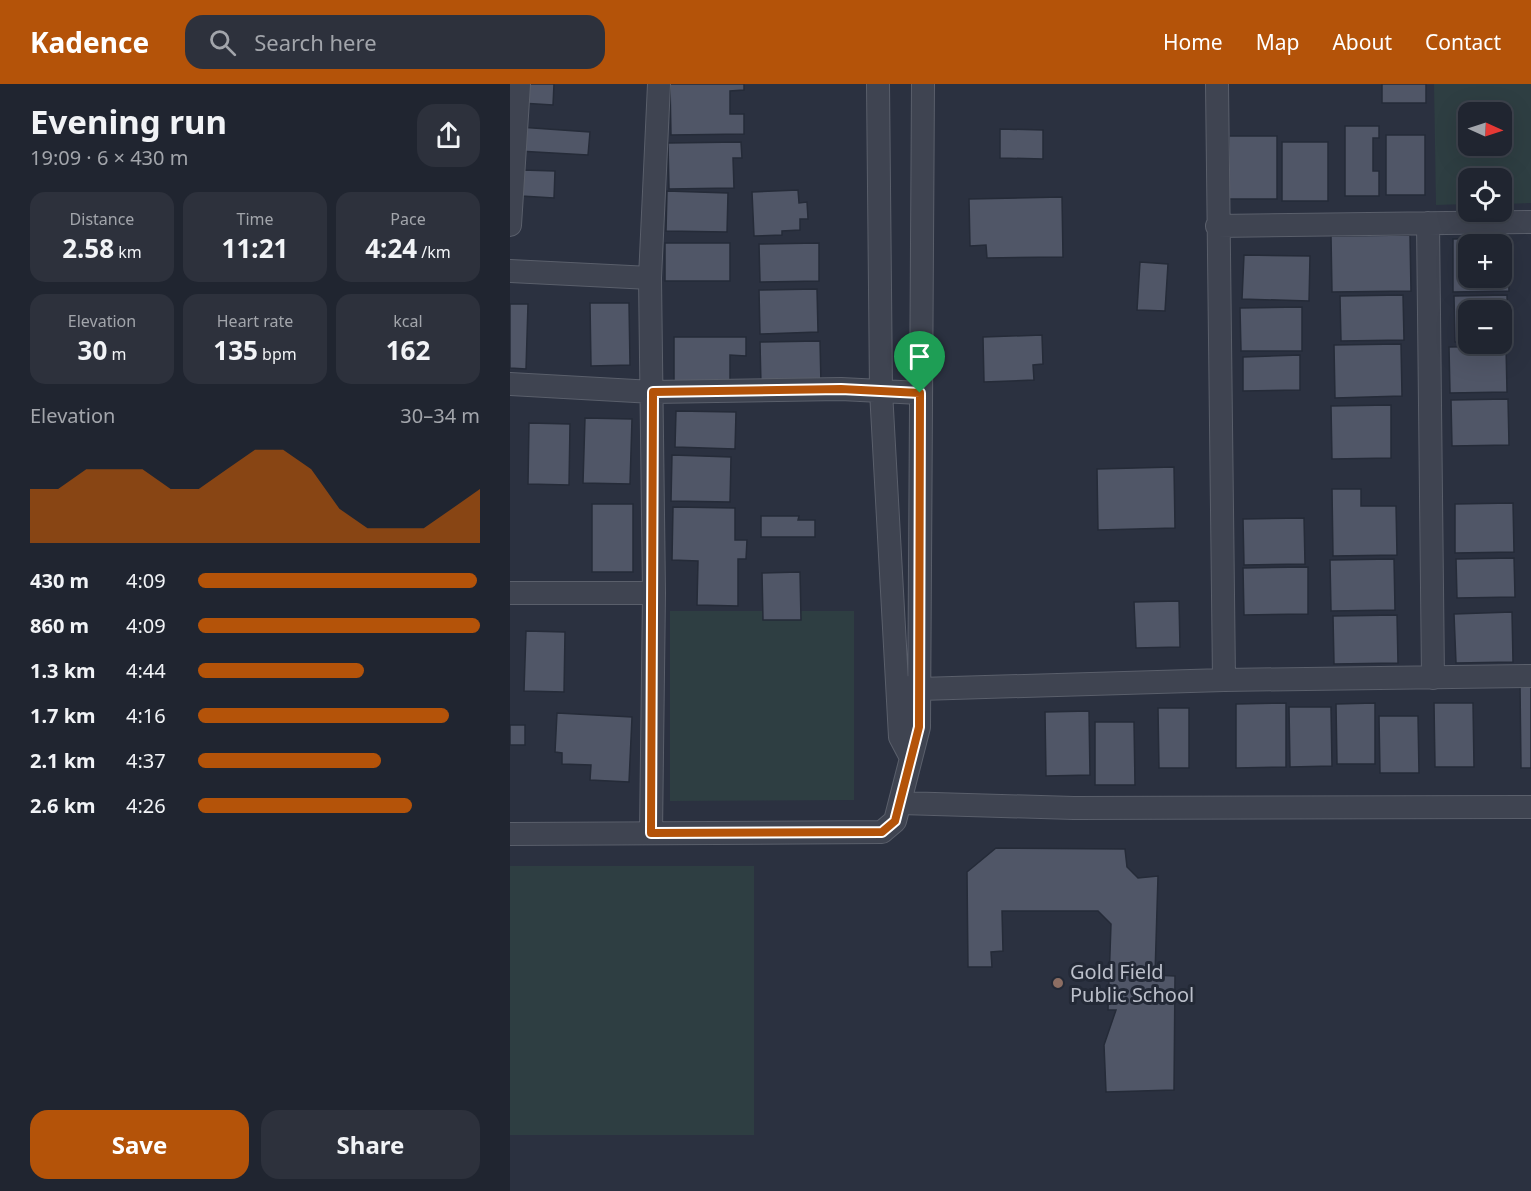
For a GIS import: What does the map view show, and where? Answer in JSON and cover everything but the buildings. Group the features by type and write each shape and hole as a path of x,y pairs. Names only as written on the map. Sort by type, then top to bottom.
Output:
{"street":[{"path":"510,225 519,84"},
{"path":"651,833 654,593 651,278 659,84"},
{"path":"878,84 881,391 909,687"},
{"path":"510,834 882,832 895,821 910,756 900,738 909,687 920,393 923,84"},
{"path":"1217,84 1224,680"},
{"path":"1217,226 1531,222"},
{"path":"1428,223 1432,678"},
{"path":"510,271 651,278"},
{"path":"510,384 653,392 881,391 920,393"},
{"path":"510,593 654,593"},
{"path":"909,687 1531,676"},
{"path":"901,803 1074,808 1531,807"}],"shaded area":[{"path":"1434,84 1531,84 1531,203 1512,204 1512,168 1458,168 1458,204 1436,205"},
{"path":"670,611 854,611 854,800 670,801"},
{"path":"510,866 754,866 754,1135 510,1135"}],"place":[{"name":"Gold Field Public School","path":"1058,983"}],"route":[{"path":"841,389 920,393 919,727 895,821 882,832 651,833 654,593 653,392 841,389"}]}
